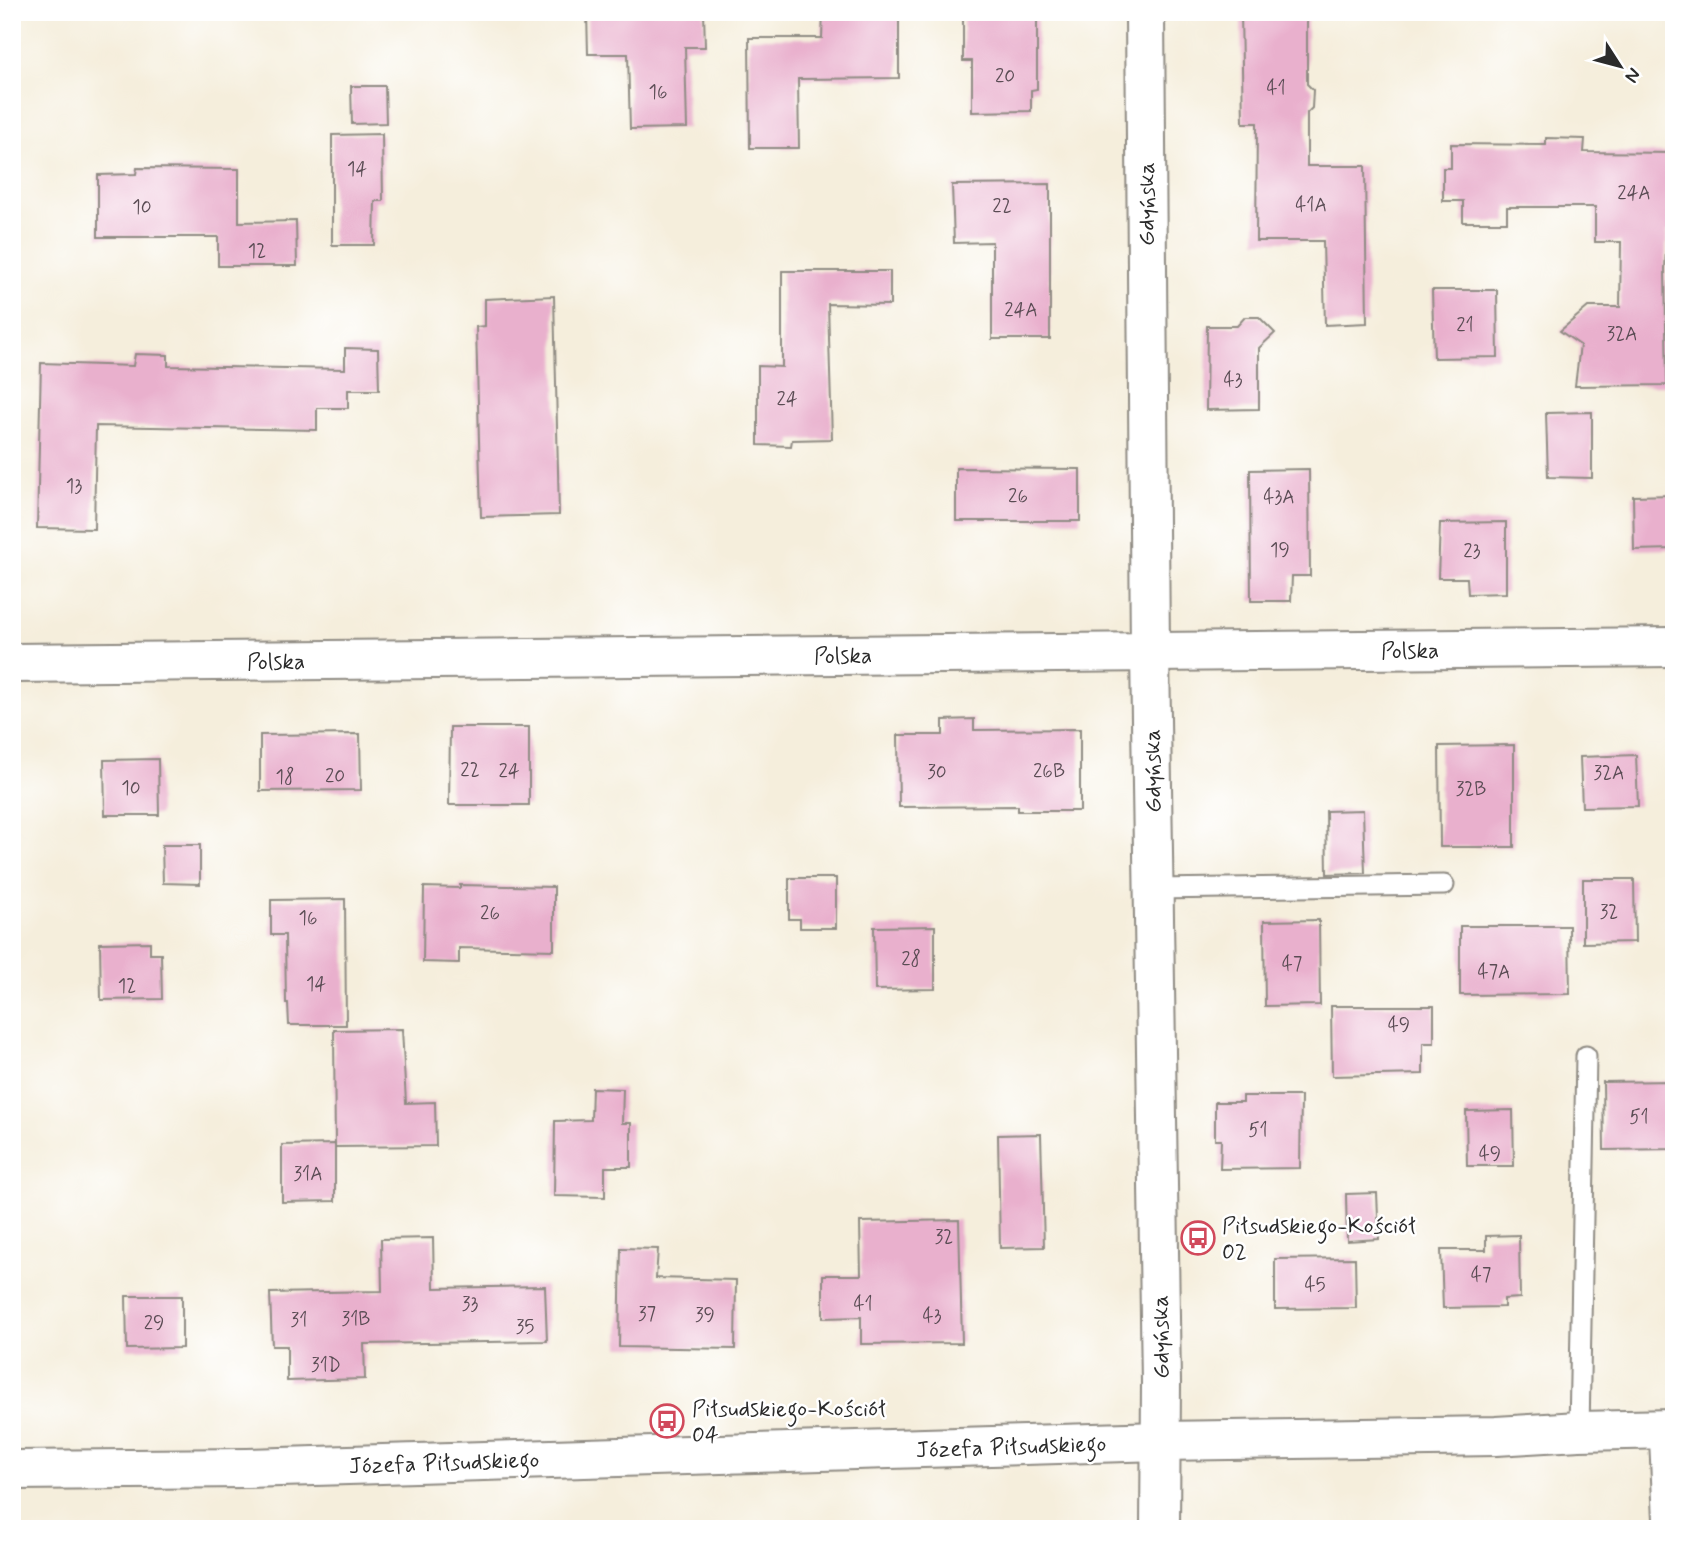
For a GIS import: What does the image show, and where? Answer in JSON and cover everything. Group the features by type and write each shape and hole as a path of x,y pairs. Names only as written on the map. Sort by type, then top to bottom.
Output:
{"street":[{"name":"Gdyńska","path":"1145,12 1160,1529"},
{"name":"Polska","path":"12,663 1674,647"},
{"name":"Józefa Piłsudskiego","path":"12,1470 247,1468 1161,1441 1496,1436 1666,1429"}],"lane":[{"path":"1154,889 1444,885"},
{"path":"1579,1431 1586,1056"},
{"path":"1664,1529 1666,1429"}],"building":[{"path":"587,12 704,12 705,47 685,47 687,128 630,129 628,54 588,54"},
{"path":"823,12 883,12 883,16 899,16 899,78 798,79 799,148 750,148 749,38 822,38"},
{"path":"963,12 1037,12 1037,89 1031,90 1031,111 972,112 972,61 963,61"},
{"path":"1241,12 1307,12 1307,84 1313,90 1312,108 1307,113 1307,166 1365,166 1367,323 1325,325 1323,241 1256,241 1257,123 1243,123"},
{"path":"351,86 385,86 386,123 352,124"},
{"path":"382,134 383,201 375,201 374,245 332,245 332,135"},
{"path":"1546,138 1585,139 1584,152 1674,153 1674,231 1667,231 1665,269 1667,385 1575,386 1580,345 1560,331 1588,307 1620,307 1621,242 1595,242 1595,207 1507,207 1507,222 1463,222 1463,201 1443,201 1443,168 1451,168 1451,144 1546,145"},
{"path":"137,168 239,169 239,222 296,221 297,266 218,266 218,237 98,237 98,175 136,174"},
{"path":"1050,184 1050,339 992,339 992,242 954,243 952,185"},
{"path":"782,271 890,271 890,305 828,304 832,439 792,440 791,446 758,445 758,366 782,367"},
{"path":"1432,290 1497,290 1498,357 1434,358"},
{"path":"554,296 559,515 481,517 476,327 485,326 485,299"},
{"path":"1245,317 1259,317 1275,333 1259,348 1259,409 1206,410 1207,326 1237,326"},
{"path":"345,348 378,349 379,390 348,390 348,408 317,408 317,430 96,426 94,529 37,528 41,363 133,366 135,354 168,355 168,366 345,369"},
{"path":"1592,412 1592,478 1548,477 1546,413"},
{"path":"956,468 1080,469 1080,521 956,521"},
{"path":"1309,469 1310,576 1292,576 1291,601 1251,601 1250,470"},
{"path":"1674,495 1674,549 1634,550 1633,496"},
{"path":"1506,522 1506,593 1468,594 1467,578 1438,578 1440,523"},
{"path":"974,719 974,730 1080,729 1080,811 1018,811 1018,806 899,807 898,735 943,735 943,720"},
{"path":"450,727 529,727 529,805 449,805"},
{"path":"360,734 361,790 260,791 260,735"},
{"path":"1514,745 1514,847 1440,847 1439,746"},
{"path":"1636,755 1638,806 1582,807 1580,757"},
{"path":"158,759 159,815 105,815 104,760"},
{"path":"1363,810 1365,873 1327,874 1326,811"},
{"path":"162,845 200,845 200,884 163,883"},
{"path":"789,878 836,878 836,928 800,928 800,919 789,919"},
{"path":"1583,879 1634,879 1635,942 1583,943"},
{"path":"460,885 554,887 554,950 459,948 459,963 423,962 424,887 460,888"},
{"path":"345,899 346,1025 289,1025 285,935 271,935 271,900"},
{"path":"1319,920 1320,1005 1265,1006 1264,921"},
{"path":"935,926 935,989 875,990 874,927"},
{"path":"1460,926 1569,926 1570,994 1460,995"},
{"path":"150,942 150,954 161,954 162,999 101,1000 100,943"},
{"path":"1331,1006 1434,1006 1434,1043 1423,1043 1423,1074 1332,1076"},
{"path":"402,1029 406,1103 435,1102 436,1146 335,1147 334,1030"},
{"path":"1674,1081 1674,1149 1604,1150 1603,1082"},
{"path":"592,1088 623,1089 622,1123 631,1123 631,1167 605,1167 605,1197 554,1196 555,1121 591,1120"},
{"path":"1243,1096 1301,1096 1300,1168 1220,1169 1221,1140 1215,1140 1215,1102 1243,1102"},
{"path":"1513,1110 1514,1166 1467,1166 1466,1111"},
{"path":"1041,1134 1044,1247 1000,1248 998,1135"},
{"path":"335,1144 335,1201 282,1202 282,1145"},
{"path":"1377,1193 1379,1239 1347,1241 1346,1194"},
{"path":"959,1220 962,1343 861,1344 861,1317 823,1318 823,1275 861,1275 860,1222"},
{"path":"1519,1235 1520,1298 1504,1299 1504,1307 1443,1308 1441,1250 1486,1250 1486,1236"},
{"path":"433,1238 434,1288 545,1286 547,1341 364,1344 365,1379 287,1381 287,1346 272,1346 270,1293 382,1291 381,1239"},
{"path":"621,1248 658,1249 656,1278 736,1280 735,1349 619,1347"},
{"path":"1355,1258 1356,1308 1275,1309 1275,1259"},
{"path":"126,1296 182,1296 182,1348 127,1349"}],"place":[{"name":"Piłsudskiego-Kościół 02","path":"1198,1238"},
{"name":"Piłsudskiego-Kościół 04","path":"667,1421"}]}
